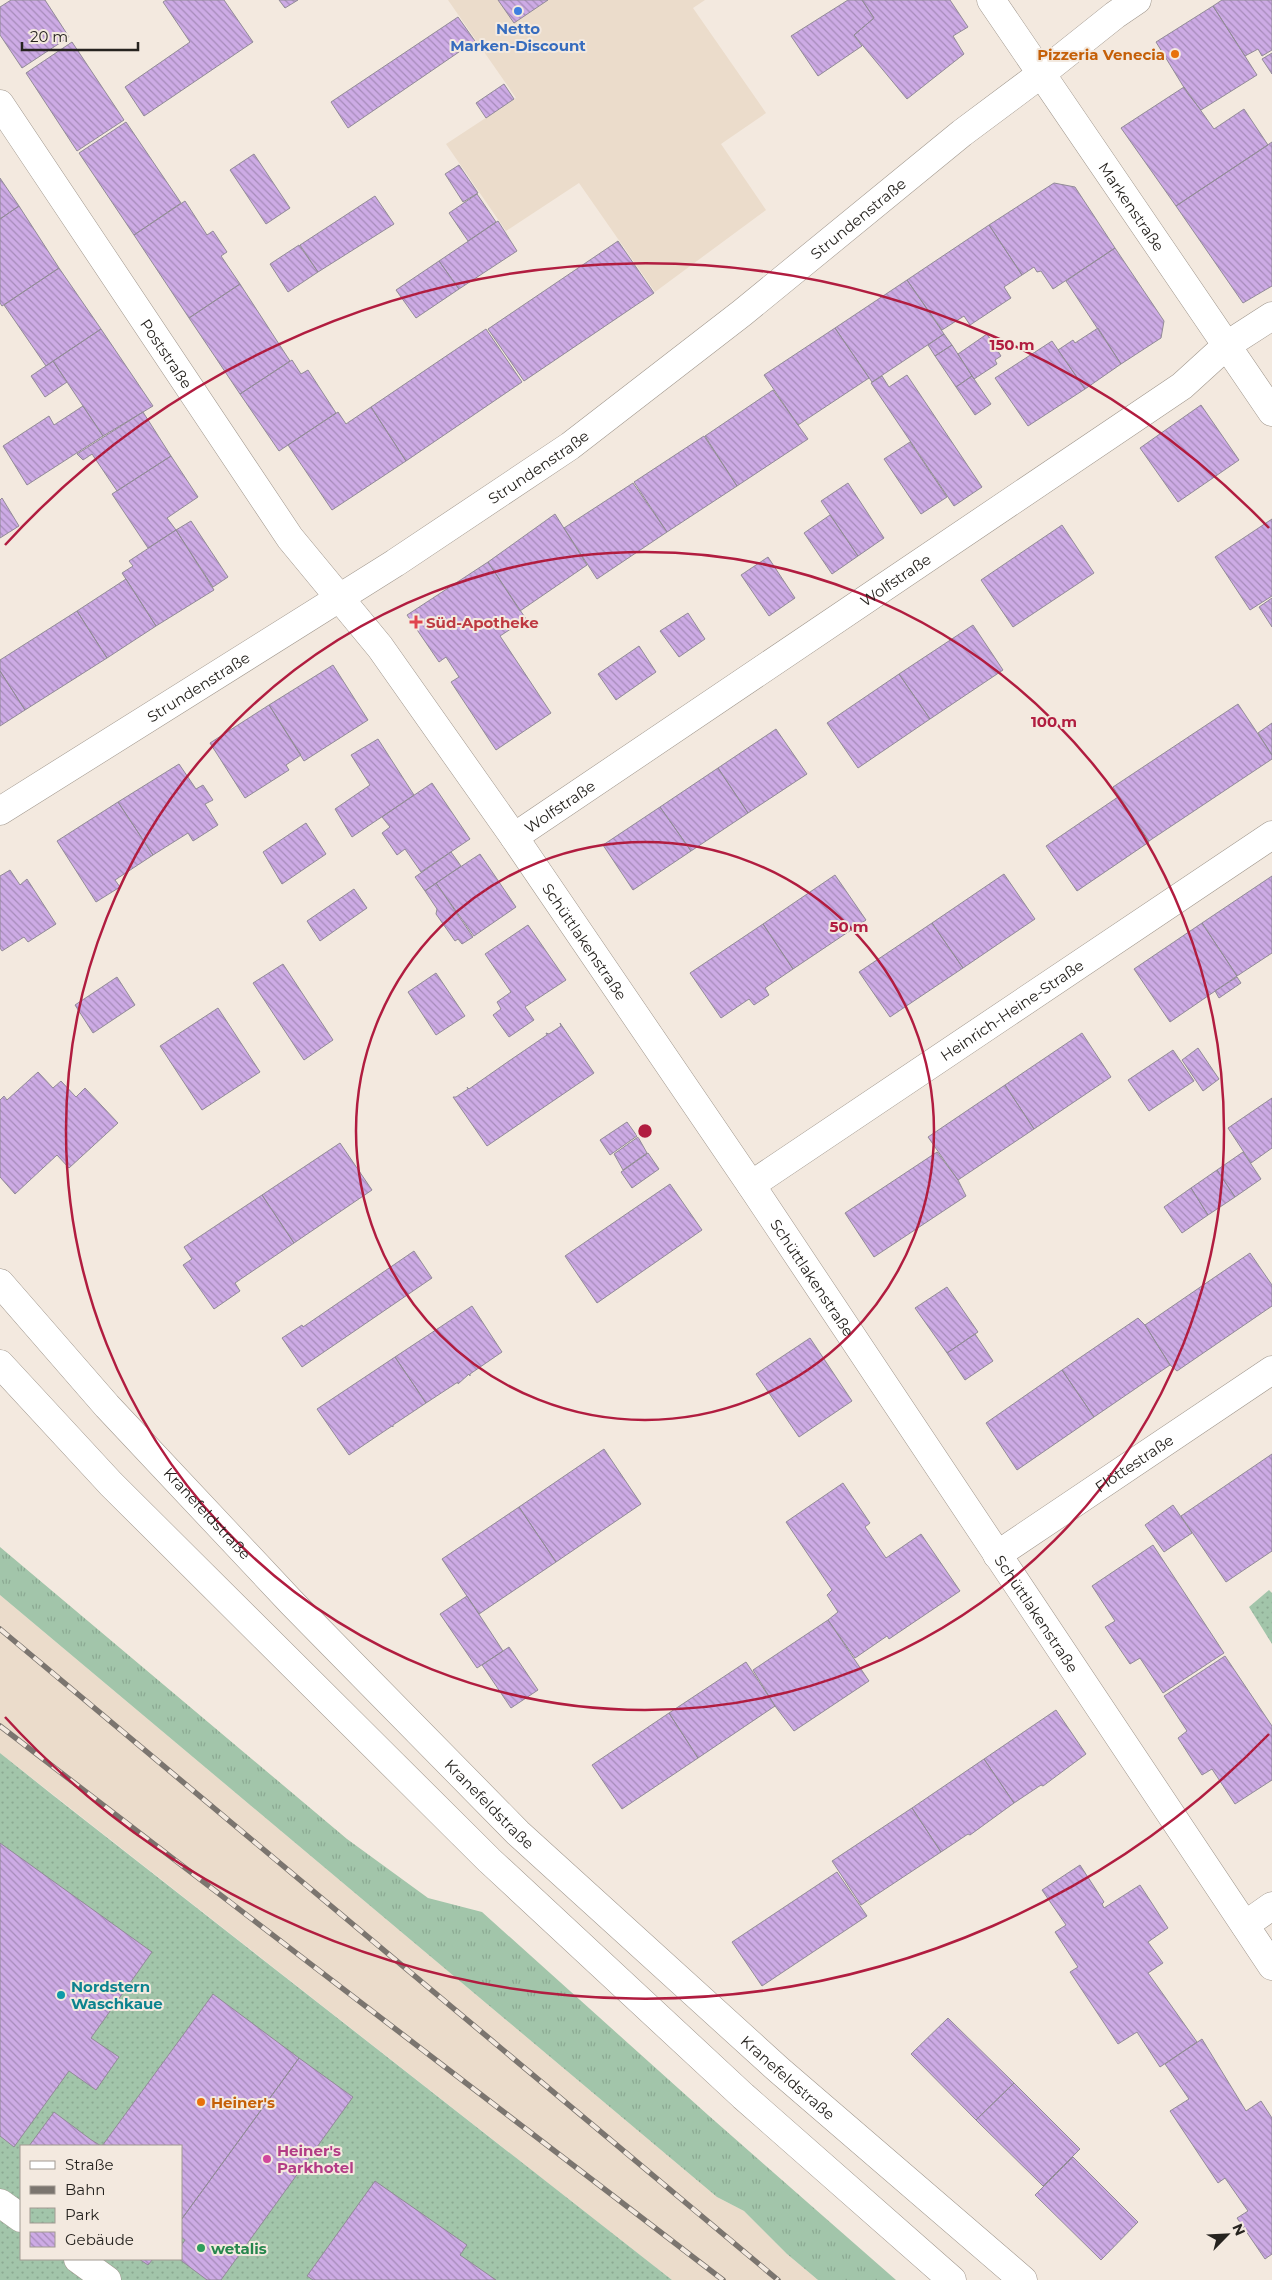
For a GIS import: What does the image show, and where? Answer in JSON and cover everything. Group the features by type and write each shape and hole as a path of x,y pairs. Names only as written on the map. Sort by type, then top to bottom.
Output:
{"street":[{"name":"Markenstraße","path":"992,0 1272,412"},
{"name":"Strundenstraße","path":"0,811 403,558 570,446 750,307 962,133 1041,74 1090,34 1138,0"},
{"name":"Poststraße","path":"0,104 290,538 340,598"},
{"name":"Wolfstraße","path":"514,837 1182,386 1227,345 1272,316"},
{"name":"Schüttlakenstraße","path":"340,598 380,647 514,837 751,1185 1272,1966"},
{"name":"Heinrich-Heine-Straße","path":"751,1185 1272,835"},
{"name":"Kranefeldstraße","path":"0,1283 114,1412 292,1603 518,1833 780,2070 1023,2280"},
{"path":"0,1364 111,1484 489,1860 743,2096 952,2280"},
{"name":"Flöttestraße","path":"997,1556 1272,1370"},
{"path":"1245,1925 1272,1906"},
{"path":"0,2202 20,2217"},
{"path":"79,2260 107,2280"}],"shaded area":[{"path":"448,0 705,0 693,8 766,113 721,144 766,210 655,292 579,183 506,231 446,144 516,98"},
{"path":"0,1595 717,2197 744,2211 787,2254 818,2280 672,2280 0,1753"}],"green space":[{"path":"0,1547 347,1839 428,1898 482,1912 708,2115 896,2280 818,2280 787,2254 744,2211 717,2197 0,1595"},
{"path":"1269,1590 1272,1593 1272,1644 1249,1607"},
{"path":"0,1753 54,1796 672,2280 0,2280"}],"building":[{"path":"11,0 45,0 69,37 22,68 0,35 0,7"},
{"path":"166,0 224,0 253,42 144,116 125,87 190,42 163,2"},
{"path":"279,0 298,0 285,8"},
{"name":"Netto Marken-Discount","path":"498,0 548,0 514,23"},
{"path":"848,0 862,0 874,18 854,35 862,46 818,76 791,36"},
{"path":"862,0 950,0 968,27 953,36 964,54 907,99 854,35 874,18"},
{"path":"1222,0 1272,0 1272,50 1262,56 1258,49 1245,56 1213,6"},
{"path":"1213,6 1257,75 1201,110 1188,94 1156,42"},
{"path":"458,17 475,41 348,128 331,102"},
{"path":"72,42 124,120 77,151 26,73"},
{"path":"1272,53 1272,74 1262,59"},
{"path":"504,84 514,99 486,118 476,103"},
{"path":"1184,87 1214,129 1244,109 1268,145 1176,206 1121,128"},
{"path":"126,122 181,203 134,235 79,153"},
{"path":"1272,142 1272,286 1243,303 1176,206"},
{"path":"254,154 290,208 266,224 230,170"},
{"path":"459,165 478,193 463,202 445,174"},
{"path":"0,178 19,206 0,219"},
{"path":"1054,183 1075,187 1115,248 1053,289 1041,271 1037,272 1034,267 1022,275 989,225"},
{"path":"477,194 496,222 468,241 449,213"},
{"path":"375,196 394,224 318,272 300,245"},
{"path":"185,201 207,235 213,231 227,252 221,256 240,284 189,318 134,235"},
{"path":"19,206 59,268 2,306 0,303 0,219"},
{"path":"498,221 517,251 459,289 439,261"},
{"path":"989,225 1022,275 1004,287 1011,298 970,325 964,316 942,330 907,280"},
{"path":"618,241 654,293 524,381 488,329"},
{"path":"299,245 318,272 288,292 270,264"},
{"path":"1115,248 1164,321 1161,338 1121,364 1066,281"},
{"path":"439,261 459,289 416,318 396,290"},
{"path":"59,268 101,329 46,366 4,305"},
{"path":"907,280 944,334 872,382 835,328"},
{"path":"240,284 290,361 240,394 189,318"},
{"path":"835,328 869,378 798,425 764,375"},
{"path":"1098,328 1121,364 1085,389 1058,350 1073,340 1075,343"},
{"path":"101,329 153,406 103,436 53,361"},
{"path":"486,329 522,382 406,461 371,407"},
{"path":"944,334 952,345 935,356 928,345"},
{"path":"987,334 1001,356 995,360 997,364 974,379 958,354"},
{"path":"1052,341 1085,389 1028,426 995,378"},
{"path":"952,345 972,376 956,387 935,356"},
{"path":"292,360 301,374 308,370 336,413 279,451 240,394"},
{"path":"53,361 67,382 45,397 31,376"},
{"path":"907,375 982,487 954,506 871,383 882,376 889,387"},
{"path":"972,376 991,404 975,415 956,387"},
{"path":"773,390 808,439 737,486 705,436"},
{"path":"1201,405 1239,460 1178,502 1140,448"},
{"path":"83,406 103,436 27,485 3,446 49,416 54,425"},
{"path":"371,407 406,461 332,510 288,445 338,412 346,424"},
{"path":"143,412 171,456 117,491 92,454 83,460 77,454"},
{"path":"704,436 737,486 667,532 634,482"},
{"path":"910,442 947,497 921,514 884,459"},
{"path":"171,456 198,497 167,518 176,530 148,548 112,494"},
{"path":"633,483 667,532 597,579 564,528"},
{"path":"848,483 884,538 858,556 821,501"},
{"path":"2,498 19,526 0,538 0,500"},
{"path":"555,514 587,565 520,611 488,562"},
{"path":"830,515 858,556 832,574 804,533"},
{"path":"1272,519 1272,596 1250,610 1215,557"},
{"path":"191,521 228,577 213,587 176,530"},
{"path":"1062,525 1094,573 1013,627 981,580"},
{"path":"176,530 214,590 156,626 122,573 133,566 129,561"},
{"path":"768,557 795,598 769,616 741,575"},
{"path":"488,562 526,619 500,636 551,713 496,750 451,682 459,677 446,657 439,662 407,615"},
{"path":"126,579 156,626 107,658 77,611"},
{"path":"1272,598 1272,627 1259,607"},
{"path":"77,611 107,658 25,710 0,671 0,660"},
{"path":"688,613 705,639 679,657 660,631"},
{"path":"973,625 1003,670 930,719 899,674"},
{"path":"639,646 656,672 616,700 598,674"},
{"path":"333,665 368,720 304,761 269,705"},
{"path":"0,671 25,710 0,726"},
{"path":"899,674 930,719 858,768 827,723"},
{"path":"1238,704 1272,755 1272,759 1149,841 1113,787"},
{"path":"269,705 301,755 286,765 289,770 245,798 210,743"},
{"path":"1272,723 1272,755 1258,733"},
{"path":"776,729 807,774 748,813 718,768"},
{"path":"378,739 414,795 352,837 335,809 370,785 351,755"},
{"path":"179,764 196,789 203,785 213,800 205,804 218,825 193,841 188,833 153,855 118,802"},
{"path":"718,768 748,813 691,851 660,807"},
{"path":"432,783 470,839 421,872 405,849 397,855 382,833 390,827 382,817"},
{"path":"1118,797 1149,842 1077,891 1046,846"},
{"path":"118,802 153,855 115,880 120,887 96,902 57,841"},
{"path":"660,807 691,851 633,890 603,845"},
{"path":"306,823 326,854 282,884 263,852"},
{"path":"451,852 461,866 425,891 415,877"},
{"path":"480,854 516,907 474,936 436,883"},
{"path":"10,870 20,885 27,879 56,924 28,942 24,937 2,951 0,948 0,876"},
{"path":"1004,874 1035,919 963,968 932,923"},
{"path":"835,875 866,920 793,969 763,924"},
{"path":"1272,876 1272,953 1237,976 1202,923"},
{"path":"436,883 473,937 462,944 458,939 455,941 436,914 437,909 425,891"},
{"path":"354,889 367,908 320,941 307,921"},
{"path":"932,923 963,968 890,1017 859,972"},
{"path":"1202,923 1237,976 1170,1022 1134,969"},
{"path":"763,924 793,969 765,988 769,995 754,1005 749,999 721,1018 690,973"},
{"path":"528,925 566,980 525,1007 534,1020 509,1037 493,1015 501,1009 497,1002 511,992 485,954"},
{"path":"283,964 333,1040 304,1060 253,983"},
{"path":"436,973 465,1016 436,1035 408,992"},
{"path":"117,977 135,1005 93,1033 75,1005"},
{"path":"1237,977 1241,983 1219,998 1215,991"},
{"path":"218,1008 260,1072 202,1110 160,1046"},
{"path":"560,1023 594,1073 487,1146 453,1097 468,1089 467,1087 469,1089 547,1035 546,1033 549,1034 561,1026"},
{"path":"1082,1033 1111,1077 1034,1129 1005,1085"},
{"path":"1198,1048 1219,1079 1203,1091 1182,1060"},
{"path":"1173,1050 1194,1081 1149,1111 1128,1080"},
{"path":"38,1072 53,1088 61,1081 76,1097 85,1088 118,1123 69,1168 57,1155 15,1194 0,1177 0,1100 4,1096 7,1100"},
{"path":"1005,1085 1034,1129 958,1180 928,1137"},
{"path":"1272,1098 1272,1148 1251,1163 1228,1128"},
{"path":"627,1122 637,1136 610,1155 600,1140"},
{"path":"638,1137 647,1153 623,1170 614,1154"},
{"path":"340,1143 372,1190 294,1243 262,1195"},
{"path":"937,1152 958,1180 966,1196 874,1257 845,1213"},
{"path":"1243,1152 1261,1179 1235,1197 1217,1170"},
{"path":"648,1153 659,1169 632,1188 621,1172"},
{"path":"1217,1170 1235,1197 1208,1215 1191,1188"},
{"path":"670,1184 702,1230 597,1303 565,1256"},
{"path":"1191,1188 1208,1215 1182,1233 1164,1207"},
{"path":"262,1195 294,1243 235,1283 240,1291 214,1309 183,1265 192,1259 184,1247"},
{"path":"414,1251 432,1278 302,1367 282,1338 302,1325 303,1327"},
{"path":"1250,1253 1272,1285 1272,1306 1177,1371 1170,1365 1145,1325"},
{"path":"947,1287 978,1332 947,1353 915,1308"},
{"path":"472,1306 502,1352 470,1374 470,1376 469,1374 458,1384 458,1382 426,1403 395,1357"},
{"path":"1138,1318 1145,1325 1170,1365 1094,1417 1062,1370"},
{"path":"975,1334 993,1361 965,1380 947,1353"},
{"path":"810,1338 852,1401 799,1437 756,1374"},
{"path":"395,1357 426,1403 349,1455 317,1409"},
{"path":"1062,1370 1094,1417 1017,1470 986,1423"},
{"path":"604,1449 641,1504 556,1562 519,1507"},
{"path":"1272,1454 1272,1551 1226,1582 1181,1516"},
{"path":"843,1483 870,1523 865,1527 886,1558 921,1534 960,1591 889,1639 887,1636 855,1658 828,1620 838,1612 827,1595 832,1590 786,1522"},
{"path":"1173,1505 1192,1533 1164,1552 1145,1525"},
{"path":"519,1507 556,1562 479,1614 442,1559"},
{"path":"1153,1545 1224,1653 1163,1693 1140,1658 1130,1664 1105,1627 1115,1621 1092,1586"},
{"path":"467,1596 503,1651 477,1668 440,1614"},
{"path":"828,1620 869,1681 794,1731 775,1706 753,1670"},
{"path":"509,1647 538,1690 511,1708 482,1665"},
{"path":"1225,1656 1272,1726 1272,1780 1235,1804 1212,1769 1202,1775 1178,1738 1187,1731 1164,1696"},
{"path":"746,1662 775,1706 698,1758 669,1713"},
{"path":"1056,1710 1086,1754 1043,1786 1041,1785 1014,1803 984,1759"},
{"path":"669,1713 698,1758 622,1809 592,1765"},
{"path":"984,1759 1014,1803 970,1835 968,1834 941,1852 912,1808"},
{"path":"912,1808 941,1852 861,1905 832,1861"},
{"name":"Nordstern Waschkaue","path":"0,1843 152,1952 91,2038 119,2057 96,2090 69,2071 14,2147 0,2136"},
{"path":"1080,1865 1104,1902 1102,1904 1104,1908 1140,1885 1168,1928 1148,1942 1163,1963 1148,1973 1197,2042 1160,2067 1137,2032 1118,2044 1070,1972 1078,1967 1055,1932 1066,1925 1042,1890"},
{"path":"837,1872 867,1916 762,1986 732,1942"},
{"name":"Heiner's","path":"213,1994 299,2058 182,2219 182,2145 103,2145"},
{"path":"948,2018 1014,2083 976,2120 911,2054"},
{"path":"1202,2039 1246,2111 1261,2101 1272,2118 1272,2254 1265,2259 1237,2218 1248,2211 1225,2178 1218,2183 1170,2111 1189,2099 1165,2064"},
{"name":"Heiner's Parkhotel","path":"299,2058 353,2097 221,2280 207,2280 180,2260 182,2260 182,2244 185,2240 182,2238 182,2219"},
{"path":"1014,2083 1080,2149 1043,2186 976,2120"},
{"path":"54,2112 99,2145 30,2145"},
{"path":"1073,2157 1138,2222 1101,2260 1035,2195"},
{"path":"375,2181 467,2245 460,2255 496,2280 313,2280 307,2276"},
{"path":"140,2260 152,2260 148,2265"}],"railway":[{"path":"0,1629 778,2280"},
{"path":"0,1726 723,2280"}],"place":[{"name":"Netto Marken-Discount","path":"518,11"},
{"name":"Pizzeria Venecia","path":"1175,54"},
{"name":"Süd-Apotheke","path":"416,622"},
{"name":"Nordstern Waschkaue","path":"61,1995"},
{"name":"Heiner's","path":"201,2102"},
{"name":"Heiner's Parkhotel","path":"267,2159"},
{"name":"wetalis","path":"201,2248"}]}
